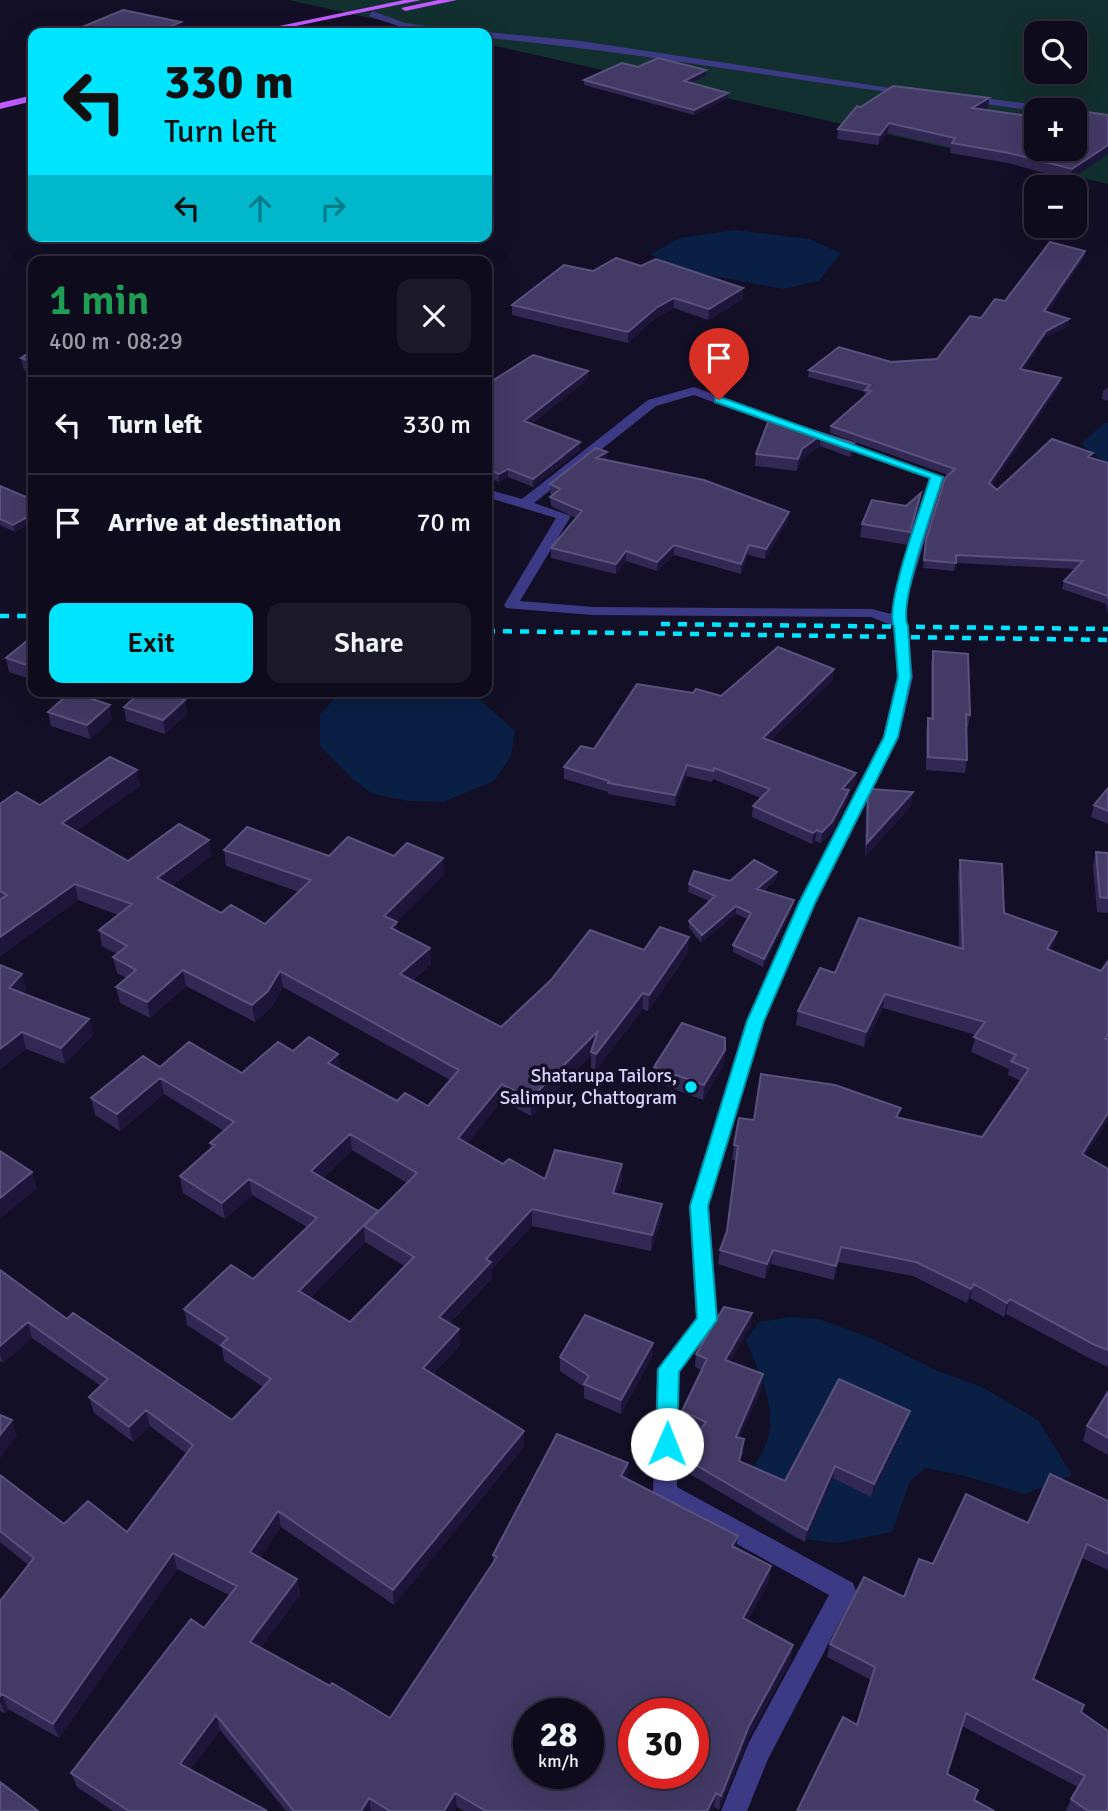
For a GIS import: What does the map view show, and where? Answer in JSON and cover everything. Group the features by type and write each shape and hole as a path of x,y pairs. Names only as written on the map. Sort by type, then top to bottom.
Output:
{"main road":[{"path":"275,28 417,0"},
{"path":"309,28 453,0"},
{"path":"0,97 28,89"},
{"path":"0,106 28,99"}],"street":[{"path":"372,14 404,25 429,28"},
{"path":"492,36 581,44 780,76 922,93"},
{"path":"961,98 1024,106"},
{"path":"524,504 652,403 694,391 937,477 901,596 898,620 901,626 905,677 891,737 807,903 755,1021 699,1206 707,1320 668,1369 665,1493 844,1591 758,1751 734,1811"},
{"path":"492,495 564,516 510,605 593,611 872,613 898,620"}],"green space":[{"path":"289,0 1108,0 1108,184 1087,179 1087,175 1068,175 492,45 492,28 415,28"}],"water":[{"path":"736,230 809,239 841,253 819,281 783,289 682,270 651,254 680,238"},
{"path":"1104,423 1108,423 1108,465 1081,444"},
{"path":"335,697 477,697 515,731 511,756 494,781 443,802 409,801 372,794 353,779 320,746 320,715"},
{"path":"790,1317 819,1319 873,1339 938,1371 982,1387 1038,1420 1072,1475 1025,1494 965,1476 926,1468 910,1481 892,1532 838,1543 795,1538 752,1512 742,1496 742,1480 757,1462 766,1445 770,1428 767,1395 746,1340 759,1322"}],"building":[{"path":"123,10 181,22 166,28 80,28"},
{"path":"658,58 706,70 684,81 728,93 694,110 584,80 622,63 638,67"},
{"path":"893,86 989,98 972,108 1024,115 1024,157 952,143 955,138 889,123 880,135 838,129 857,106 861,107"},
{"path":"1087,112 1108,115 1108,145 1087,159"},
{"path":"1040,161 1084,161 1072,169"},
{"path":"1050,242 1085,251 1044,311 1069,319 1046,331 1020,369 1061,378 989,483 997,490 1052,439 1093,453 1088,457 1108,463 1108,596 1064,581 1083,561 956,555 956,563 924,560 926,540 945,478 955,469 831,426 871,391 865,390 870,385 809,370 839,347 891,362 937,359 970,316 981,318 995,299 1005,301"},
{"path":"616,258 641,266 656,259 743,288 709,309 674,298 656,308 628,332 512,305 564,265 593,271"},
{"path":"533,355 588,371 524,421 580,442 533,479 508,469 499,474 492,471 492,381"},
{"path":"770,417 854,443 851,445 821,435 802,449 798,459 756,454"},
{"path":"596,448 607,452 596,458 704,480 789,512 766,549 749,545 741,564 674,545 657,562 626,551 616,564 551,548 582,511 550,497 560,489 550,484"},
{"path":"0,486 28,498 28,517 13,525 0,519"},
{"path":"921,493 910,532 862,524 872,500 906,506"},
{"path":"28,640 28,665 6,658"},
{"path":"778,647 834,669 763,738 856,773 842,789 849,790 832,822 822,832 817,830 813,833 753,806 770,789 714,768 713,771 687,765 675,795 608,783 609,781 564,767 581,746 594,749 637,684 693,693 696,689 721,696"},
{"path":"933,651 968,654 970,715 966,714 967,760 928,757 928,718 933,719"},
{"path":"65,697 86,697 110,705 87,725 48,712"},
{"path":"135,697 175,697 185,700 163,720 124,707"},
{"path":"110,757 137,770 62,823 128,861 179,824 209,840 157,878 221,913 231,905 265,924 311,880 224,850 247,827 329,856 348,837 394,856 407,843 443,858 384,916 397,922 391,928 430,948 400,974 501,1027 551,980 590,930 644,950 660,927 689,937 649,995 643,993 596,1054 591,1052 598,1031 530,1099 502,1084 458,1138 503,1164 509,1159 545,1179 555,1150 622,1164 613,1193 662,1204 652,1235 532,1209 486,1259 491,1262 439,1317 459,1329 423,1368 524,1431 393,1590 278,1511 250,1552 297,1579 250,1642 330,1686 332,1683 390,1718 497,1557 493,1555 557,1434 628,1463 621,1476 738,1536 732,1546 771,1566 743,1618 793,1645 749,1726 721,1796 716,1793 707,1811 486,1811 455,1793 444,1811 390,1811 369,1798 361,1811 294,1811 216,1715 180,1764 267,1811 129,1811 71,1773 191,1619 204,1628 237,1586 173,1553 53,1724 2,1694 0,1696 0,1601 34,1558 0,1531 0,1475 64,1524 88,1501 127,1532 193,1445 146,1410 129,1427 89,1397 108,1379 28,1322 0,1346 0,1270 67,1319 73,1313 232,1420 271,1379 221,1345 228,1338 184,1309 231,1265 253,1279 317,1218 249,1179 222,1203 180,1176 215,1145 210,1143 234,1122 160,1078 117,1114 91,1098 143,1056 160,1067 189,1042 242,1073 278,1042 293,1051 309,1037 338,1054 328,1063 397,1101 405,1093 428,1106 459,1070 280,971 268,991 252,1005 183,970 147,1002 116,987 136,970 113,957 127,946 99,930 132,904 75,884 0,937 0,900 7,895 0,891 0,804 17,792 40,805","holes":["350,1134 417,1173 364,1226 414,1257 350,1322 299,1291 378,1211 311,1171"]},
{"path":"1108,788 1108,811 1094,805"},
{"path":"871,789 913,792 867,843 868,794"},
{"path":"1096,852 1108,853 1108,898 1100,897"},
{"path":"754,860 777,872 757,889 794,900 764,959 733,945 751,913 736,906 702,935 689,921 715,896 689,884 694,871 730,881"},
{"path":"960,860 1002,864 1004,913 1057,932 1047,949 1101,971 1108,961 1108,1034 1105,1039 1108,1039 1108,1113 1082,1154 1108,1169 1108,1350 1010,1299 1007,1303 974,1284 971,1289 916,1262 841,1247 836,1266 773,1250 767,1264 720,1250 727,1231 738,1146 734,1145 739,1118 754,1120 761,1074 835,1085 901,1108 896,1117 982,1137 1029,1069 1011,1061 1016,1055 974,1037 985,1022 885,994 866,1032 798,1011 820,968 835,973 859,918 963,949"},
{"path":"0,965 22,974 9,988 89,1019 61,1048 22,1032 0,1049"},
{"path":"682,1023 725,1038 725,1050 704,1085 654,1067"},
{"path":"0,1151 32,1172 0,1198"},
{"path":"724,1307 752,1313 725,1360 763,1374 736,1437 744,1439 739,1461 785,1481 839,1379 910,1411 874,1484 835,1466 807,1530 682,1457 706,1422 682,1411 707,1359 696,1354"},
{"path":"585,1315 653,1343 621,1400 584,1384 589,1376 560,1357"},
{"path":"1108,1392 1108,1438 1087,1426"},
{"path":"0,1415 12,1420 0,1435"},
{"path":"1050,1474 1108,1501 1108,1554 1087,1544 1033,1679 1084,1705 1081,1712 1108,1731 1106,1811 1088,1811 1071,1799 1085,1776 966,1713 947,1774 978,1790 974,1800 994,1811 797,1811 843,1717 857,1725 875,1667 830,1644 864,1577 904,1597 919,1559 933,1564 966,1494 1028,1523"},
{"path":"0,1782 38,1811 0,1811"}],"railway":[{"path":"0,616 28,616"},
{"path":"661,624 1108,629"},
{"path":"492,631 1108,640"}],"place":[{"name":"Shatarupa Tailors, Salimpur, Chattogram","path":"691,1087"}],"route":[{"path":"667,1444 668,1369 707,1320 699,1206 755,1021 807,903 891,737 905,677 901,626 898,620 901,596 937,477 719,400"}]}
